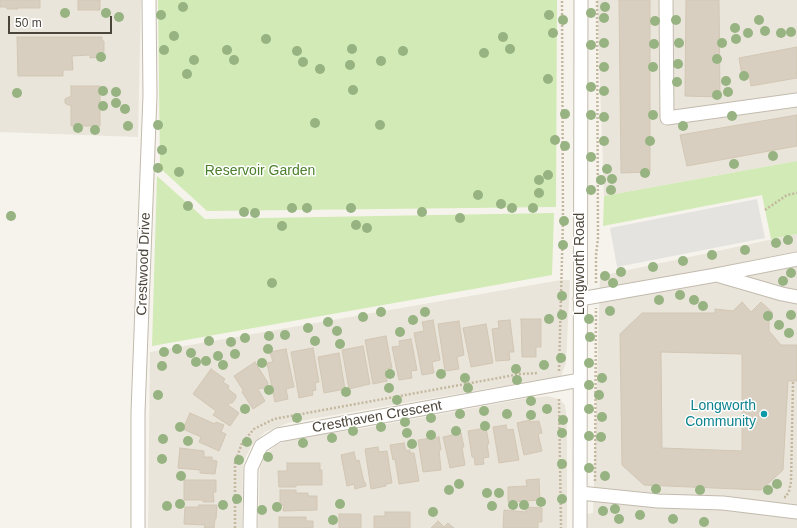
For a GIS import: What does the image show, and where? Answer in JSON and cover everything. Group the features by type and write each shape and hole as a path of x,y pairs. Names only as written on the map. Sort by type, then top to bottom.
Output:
{"street":[{"name":"Crestwood Drive","path":"138,528 138,412 150,95 149,0"},
{"name":"Longworth Road","path":"580,528 581,0"},
{"path":"666,0 667,118 797,100"},
{"path":"580,299 797,259"},
{"path":"716,275 797,297"},
{"name":"Cresthaven Crescent","path":"250,528 251,468 261,446 278,435 580,380"},
{"path":"580,494 658,501 723,504 797,512"}],"path":[{"path":"559,372 563,220 562,0"},
{"path":"595,484 596,255 598,238 597,0"},
{"path":"765,210 787,195 797,193"},
{"path":"235,528 235,463 242,443 254,429 274,419 513,376 543,373"},
{"path":"782,498 786,497 791,482 793,382"},
{"path":"559,399 560,528"}],"shaded area":[{"path":"0,0 141,0 138,137 0,132"},
{"path":"597,0 797,0 797,161 604,196"},
{"path":"757,199 765,238 617,267 610,228"},
{"path":"797,234 797,528 587,528 587,514 593,513 600,276"},
{"path":"561,280 570,280 566,363 561,376 288,423 265,432 252,445 243,462 242,528 148,528 150,352"},
{"path":"547,396 559,399 565,405 567,420 567,528 258,528 260,466 264,456 276,445 294,438 360,429 522,399"}],"green space":[{"name":"Reservoir Garden","path":"158,0 557,0 556,207 207,211 160,168"},
{"path":"797,161 797,234 771,239 762,195 603,226 604,196"},
{"path":"157,176 205,219 554,213 552,275 152,346"}],"building":[{"path":"0,0 40,0 40,8 7,9 7,7 0,7"},
{"path":"78,0 100,0 100,10 78,10"},
{"path":"619,0 650,0 650,172 621,173"},
{"path":"686,0 719,0 720,97 685,96"},
{"path":"17,37 102,37 102,41 104,41 104,52 102,52 102,57 90,58 90,55 72,56 73,70 63,70 63,76 18,76"},
{"path":"797,47 797,78 751,86 749,74 742,75 739,58"},
{"path":"71,86 100,86 100,126 71,126 71,105 65,103 65,99 71,96"},
{"path":"797,115 797,146 687,166 680,135"},
{"name":"Longworth Community","path":"742,302 751,312 761,302 773,313 769,315 769,331 781,345 797,345 797,381 788,381 783,470 761,490 644,485 622,465 620,334 642,313 715,313 715,309 733,311","holes":["661,352 742,354 742,451 662,448"]},
{"path":"521,319 541,319 541,347 536,347 536,357 522,357"},
{"path":"433,320 440,360 432,362 434,373 422,375 414,333 424,331 422,322"},
{"path":"510,320 514,352 509,352 510,360 496,361 492,329 499,328 498,321"},
{"path":"459,321 464,355 457,357 459,369 445,371 438,324"},
{"path":"486,324 493,363 471,367 463,328"},
{"path":"386,336 392,368 385,369 387,381 373,384 365,340"},
{"path":"411,339 417,370 411,371 412,378 399,380 392,347 400,346 399,341"},
{"path":"363,346 370,384 349,389 342,350"},
{"path":"313,348 319,382 315,383 316,390 312,391 313,395 299,398 291,352"},
{"path":"286,349 294,387 286,389 288,399 275,402 267,363 273,362 270,352"},
{"path":"339,353 345,389 324,393 318,357"},
{"path":"255,362 268,383 267,387 264,389 258,389 265,401 253,409 234,376"},
{"path":"211,369 225,379 223,382 229,386 228,389 236,395 236,398 232,403 229,403 228,405 239,413 230,426 213,415 216,411 193,394"},
{"path":"190,413 215,424 216,422 224,425 221,432 226,434 219,451 199,442 201,437 183,429"},
{"path":"530,420 530,422 539,421 542,433 538,434 542,451 524,455 517,423"},
{"path":"506,425 507,430 513,429 519,460 499,463 493,427"},
{"path":"486,428 489,444 487,444 489,457 483,458 484,464 475,465 474,457 472,457 468,431"},
{"path":"461,433 464,447 462,447 465,465 450,468 443,437"},
{"path":"439,437 441,450 439,450 441,470 423,472 418,440"},
{"path":"404,443 406,451 410,450 410,453 414,453 419,481 399,484 395,459 393,460 390,445"},
{"path":"378,447 379,452 387,451 392,483 386,484 386,486 371,489 365,449"},
{"path":"180,448 204,451 204,457 212,457 212,460 217,461 215,474 200,473 200,470 178,468"},
{"path":"354,452 356,461 359,460 366,486 355,489 354,484 347,486 341,455"},
{"path":"287,463 320,463 320,470 322,470 322,485 296,485 296,487 279,487 278,471 287,471"},
{"path":"539,479 540,500 508,502 508,487 527,486 526,480"},
{"path":"184,480 216,480 216,492 213,492 214,502 203,502 203,500 184,500"},
{"path":"280,490 296,490 296,493 308,493 308,496 317,496 317,510 283,511 284,505 280,505"},
{"path":"199,505 217,505 214,528 204,528 205,525 184,524 185,507 199,507"},
{"path":"526,507 542,508 542,522 538,522 538,528 503,528 504,510 526,512"},
{"path":"385,512 410,512 410,528 374,528 374,516 385,516"},
{"path":"339,514 361,514 361,528 339,528"},
{"path":"279,517 306,517 306,521 313,521 313,528 279,528"},
{"path":"438,521 444,527 448,523 454,528 431,528"}],"place":[{"name":"Longworth Community","path":"764,414"}]}
